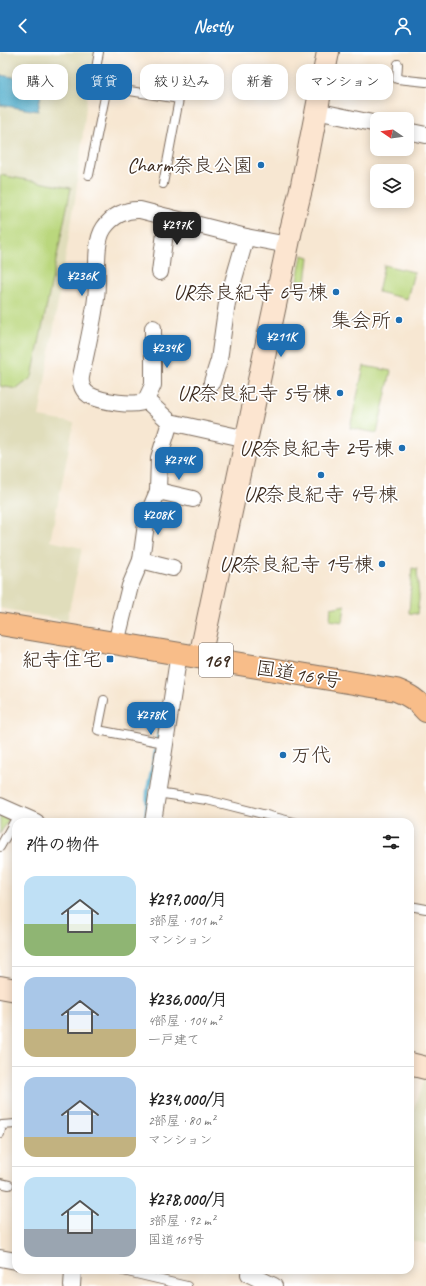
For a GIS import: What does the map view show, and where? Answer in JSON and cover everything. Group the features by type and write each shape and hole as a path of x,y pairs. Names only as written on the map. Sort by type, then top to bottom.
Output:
{"highway":[{"name":"国道169号","path":"0,624 396,690 409,695 420,703 426,711"}],"street":[{"path":"200,657 302,185 328,52"},
{"path":"316,111 370,123"},
{"path":"414,132 426,135"},
{"path":"153,328 154,385 146,400 140,404 133,405 97,398 89,395 83,389 80,383 96,299 99,238 104,228 116,216 132,209 246,238 288,245"},
{"path":"160,272 167,217"},
{"path":"212,382 220,360 227,303 246,238"},
{"path":"146,400 170,422 247,439"},
{"path":"116,643 130,586 140,560 146,516 158,491 159,458 170,422"},
{"path":"158,491 193,499"},
{"path":"140,560 173,568"},
{"path":"153,818 156,793 179,653"},
{"path":"0,806 28,818"},
{"path":"0,987 12,989"},
{"path":"414,1065 426,1068"},
{"path":"0,1258 12,1260"},
{"path":"72,1286 73,1274"},
{"path":"248,1277 274,1286"}],"lane":[{"path":"97,64 99,52"},
{"path":"398,64 397,79 426,82"},
{"path":"132,91 179,99 163,184"},
{"path":"89,175 104,100"},
{"path":"104,700 98,730 164,743"},
{"path":"156,793 207,800 278,818"},
{"path":"16,818 19,813"},
{"path":"0,847 12,826"},
{"path":"414,907 426,909"},
{"path":"0,1134 2,1125 12,1124"},
{"path":"0,1183 9,1185"},
{"path":"136,1274 187,1286"}],"shaded area":[{"path":"0,52 95,52 93,64 76,64 76,100 87,100 75,200 39,417 74,423 50,541 82,548 67,621 0,608"},
{"path":"426,1077 426,1244 414,1241 414,1108"}],"green space":[{"path":"0,175 71,188 32,377 17,389 0,386"},
{"path":"302,255 309,257 306,282 297,280"},
{"path":"384,265 414,272 407,299 378,292"},
{"path":"364,366 391,371 377,433 350,428"},
{"path":"412,568 417,569 419,599 417,614 409,613"},
{"path":"345,605 343,622 330,620 331,608"},
{"path":"0,816 9,819 0,834"}],"water":[{"path":"0,75 12,77 12,100 40,100 38,111 0,105"}],"waterway":[{"path":"157,742 163,707"},
{"path":"146,817 148,789 156,751"}],"place":[{"name":"Charm奈良公園","path":"261,165"},
{"name":"UR奈良紀寺 6号棟","path":"336,292"},
{"name":"集会所","path":"399,320"},
{"name":"UR奈良紀寺 5号棟","path":"340,393"},
{"name":"UR奈良紀寺 2号棟","path":"402,448"},
{"name":"UR奈良紀寺 4号棟","path":"321,475"},
{"name":"UR奈良紀寺 1号棟","path":"382,564"},
{"name":"紀寺住宅","path":"110,659"},
{"name":"万代","path":"283,755"}]}
